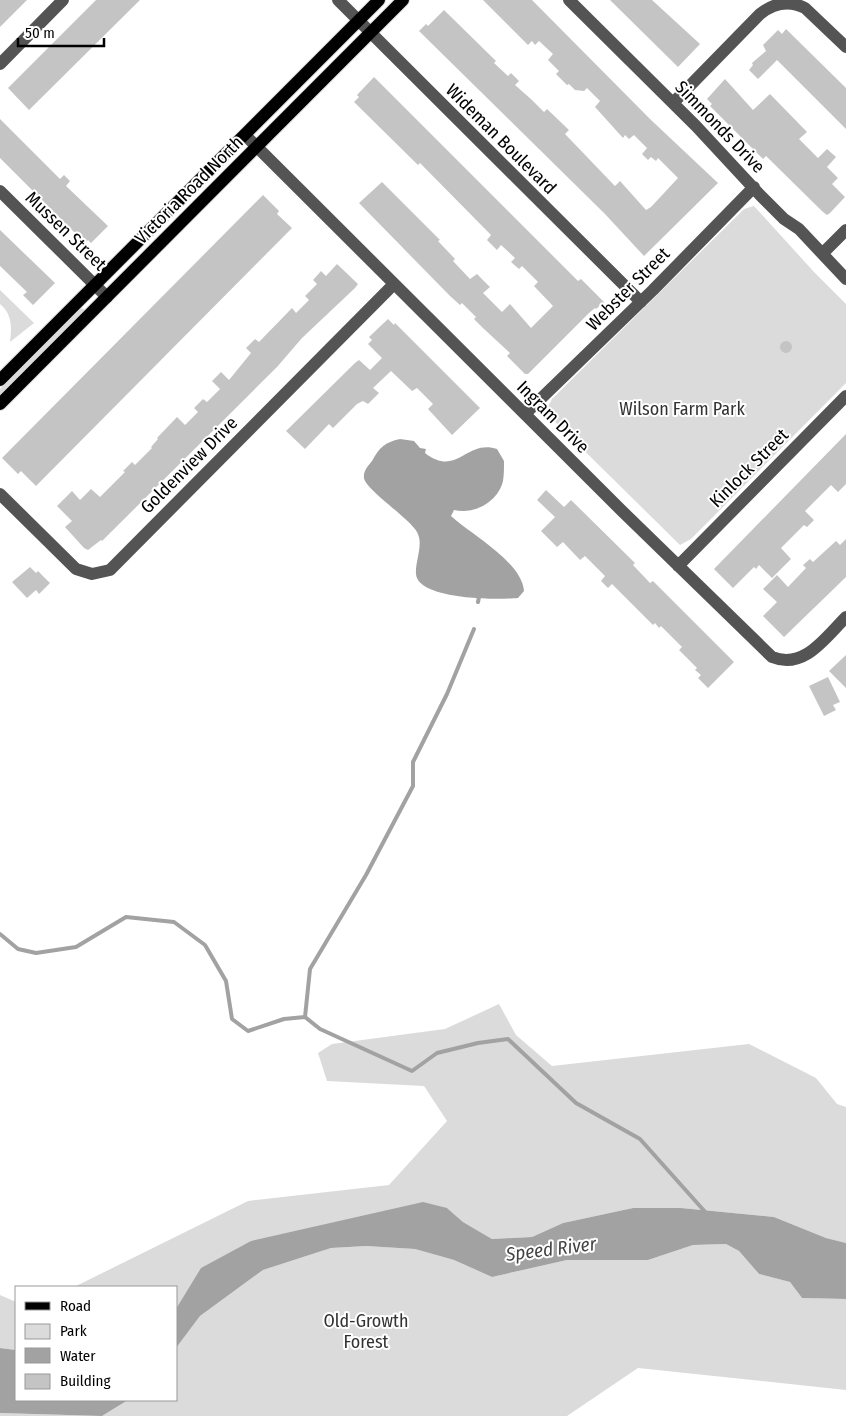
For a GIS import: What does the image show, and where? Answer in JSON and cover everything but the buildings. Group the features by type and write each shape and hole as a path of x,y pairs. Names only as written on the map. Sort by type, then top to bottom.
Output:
{"main road":[{"name":"Victoria Road North","path":"0,380 379,0"},
{"name":"Victoria Road North","path":"0,404 403,0"}],"street":[{"path":"0,64 63,0"},
{"name":"Wideman Boulevard","path":"338,0 641,302"},
{"name":"Simmonds Drive","path":"568,0 673,103 784,219 798,229 823,253 846,279"},
{"path":"673,103 754,20 773,4 786,2 799,4 806,8 846,47"},
{"name":"Ingram Drive","path":"245,135 772,657 778,660 789,661 802,658 846,617"},
{"name":"Webster Street","path":"525,414 641,302 754,187"},
{"name":"Mussen Street","path":"0,191 107,297"},
{"path":"823,253 846,230"},
{"name":"Goldenview Drive","path":"0,494 76,569 92,574 110,570 394,284"},
{"name":"Kinlock Street","path":"678,566 846,396"}],"green space":[{"name":"Wilson Farm Park","path":"754,206 846,304 846,383 691,539 680,545 545,412 552,399 744,209"},
{"path":"0,290 34,323 10,342 10,321 7,312 0,304"},
{"path":"81,308 86,310 0,398 0,389"},
{"path":"499,1004 516,1035 552,1066 749,1044 816,1078 837,1104 846,1107 846,1243 826,1238 774,1217 681,1208 633,1208 563,1223 532,1237 492,1239 463,1222 447,1208 251,1241 178,1307 178,1286 76,1286 248,1201 389,1185 447,1121 424,1086 327,1081 318,1053 332,1044 445,1029"},
{"name":"Old-Growth Forest","path":"726,1244 739,1251 759,1274 790,1282 802,1298 846,1299 846,1390 638,1368 567,1416 102,1416 126,1401 178,1401 178,1345 200,1316 263,1270 331,1248 366,1246 415,1249 454,1260 492,1277 567,1260 648,1260 693,1245"},
{"path":"0,1295 15,1302 15,1350 0,1348"},
{"path":"0,1413 102,1416 0,1416"}],"water":[{"path":"400,439 414,441 420,448 426,449 425,453 436,460 445,462 454,460 477,449 486,447 497,449 504,461 504,469 503,481 496,495 491,501 477,509 469,511 454,510 451,516 495,550 515,570 521,580 524,591 518,598 494,599 444,594 420,583 416,574 420,542 417,532 366,483 364,478 366,469 380,449 390,442"},
{"name":"Speed River","path":"423,1202 447,1208 463,1222 492,1239 532,1237 563,1223 633,1208 681,1208 774,1217 826,1238 846,1243 846,1299 802,1298 790,1282 759,1274 739,1251 726,1244 693,1245 648,1260 567,1260 492,1277 454,1260 415,1249 366,1246 331,1248 263,1270 200,1316 178,1345 178,1306 201,1268 251,1241"},
{"path":"0,1348 15,1350 15,1401 126,1401 102,1416 0,1413"}],"waterway":[{"path":"478,602 479,597"},
{"path":"305,1017 310,969 366,875 413,786 413,762 447,694 474,629"},
{"path":"0,934 18,949 36,953 76,947 126,917 174,922 205,945 226,981 232,1019 248,1031 284,1019 305,1017 320,1029 412,1071 437,1053 478,1043 508,1039 576,1103 640,1139 707,1214"}]}
